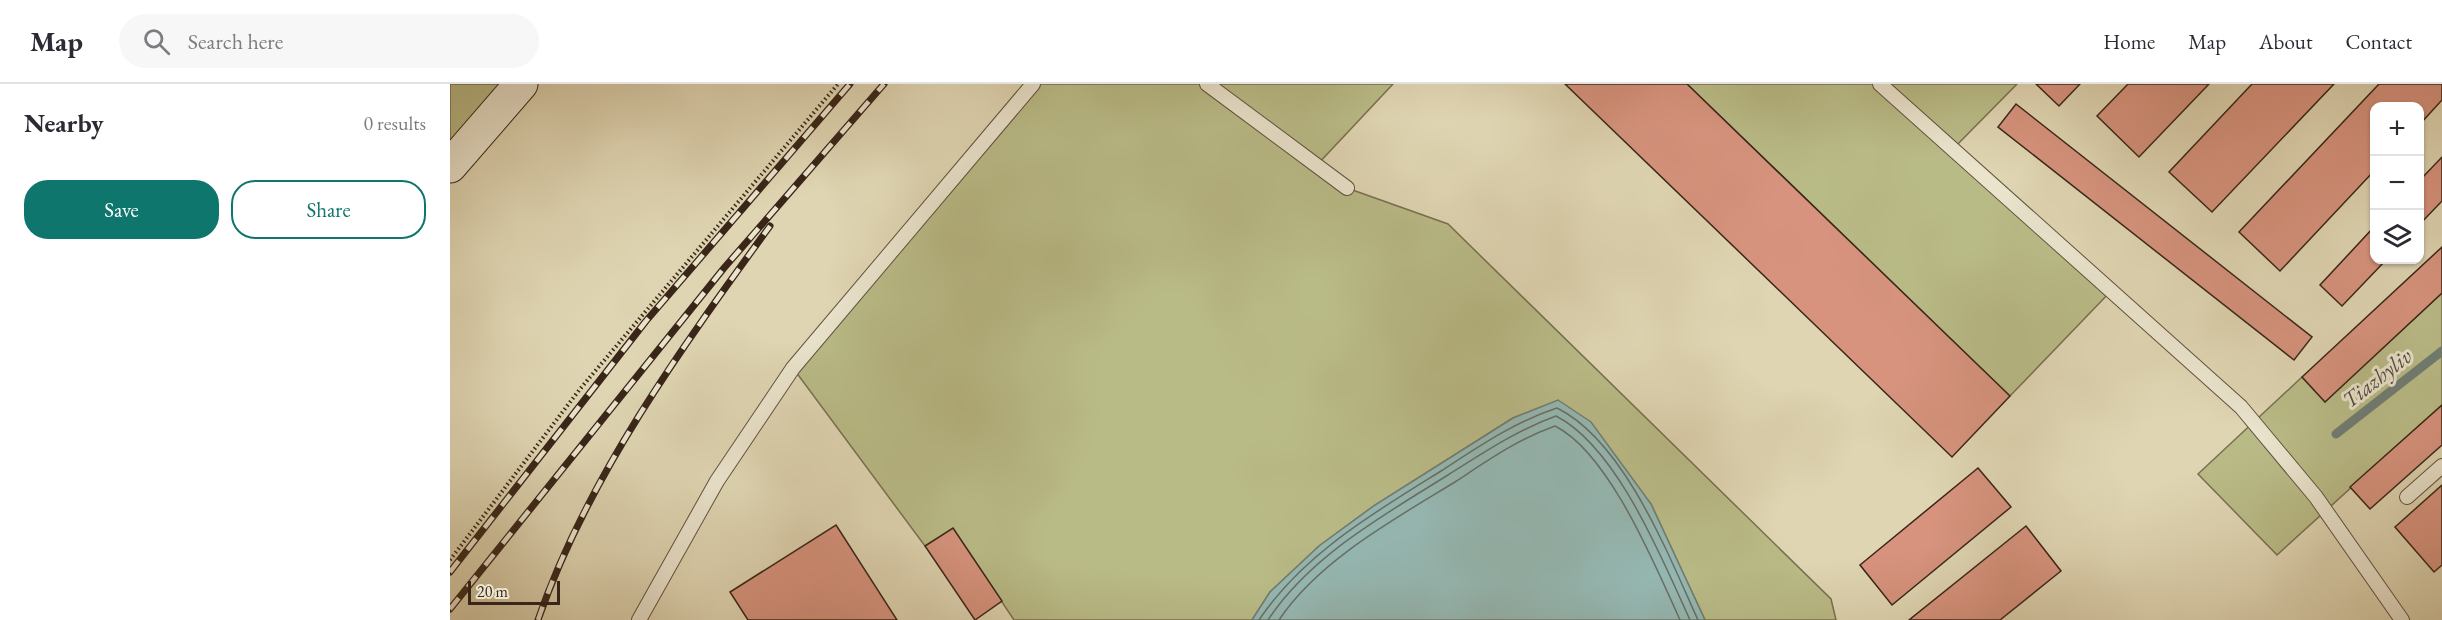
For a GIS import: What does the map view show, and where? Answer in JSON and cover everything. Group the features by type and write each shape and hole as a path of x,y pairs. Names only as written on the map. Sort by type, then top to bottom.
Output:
{"street":[{"path":"450,166 521,84"}],"lane":[{"path":"639,620 717,481 793,368 1033,84"},
{"path":"1207,84 1347,188"},
{"path":"1880,84 2241,407 2316,497 2402,620"},
{"path":"2407,497 2442,466"}],"path":[{"path":"450,561 580,388 838,84"}],"green space":[{"path":"450,84 521,84 450,166"},
{"path":"1033,84 1393,84 1317,165 1347,188 1448,224 1831,599 1836,620 1705,620 1651,504 1558,401 1513,418 1375,505 1319,546 1270,592 1252,620 1014,620 953,529 925,546 793,368"},
{"path":"1687,84 2017,84 1953,149 2111,291 2010,396"},
{"path":"2442,293 2442,405 2277,555 2198,474 2302,377 2325,402"}],"water":[{"path":"1558,400 1591,422 1651,504 1705,620 1252,620 1270,592 1319,546 1375,505 1513,418"}],"building":[{"path":"1565,84 1687,84 2010,396 1952,457"},
{"path":"2036,84 2080,84 2059,106"},
{"path":"2128,84 2209,84 2139,157 2097,116"},
{"path":"2252,84 2334,84 2212,212 2169,172"},
{"path":"2379,84 2442,84 2442,100 2424,120 2424,102 2370,102 2370,175 2280,271 2239,232"},
{"path":"2016,104 2312,337 2294,360 1998,127"},
{"path":"2442,157 2442,201 2424,220 2424,210 2424,176"},
{"path":"2370,231 2370,264 2382,264 2342,306 2320,285"},
{"path":"2442,247 2442,293 2325,402 2302,377"},
{"path":"2442,405 2442,445 2370,509 2350,487"},
{"path":"1978,468 2011,507 1892,605 1860,565"},
{"path":"2442,485 2442,565 2434,572 2395,527"},
{"path":"836,525 897,620 748,620 730,592"},
{"path":"2026,526 2061,571 2000,620 1909,620"},
{"path":"953,528 1002,601 975,620 925,546"}],"waterway":[{"name":"Tiazhyliv","path":"2336,434 2442,351"}],"railway":[{"path":"450,572 646,321 850,84"},
{"path":"450,609 724,268 884,84"},
{"path":"538,620 558,567 583,516 639,415 770,226"}]}
